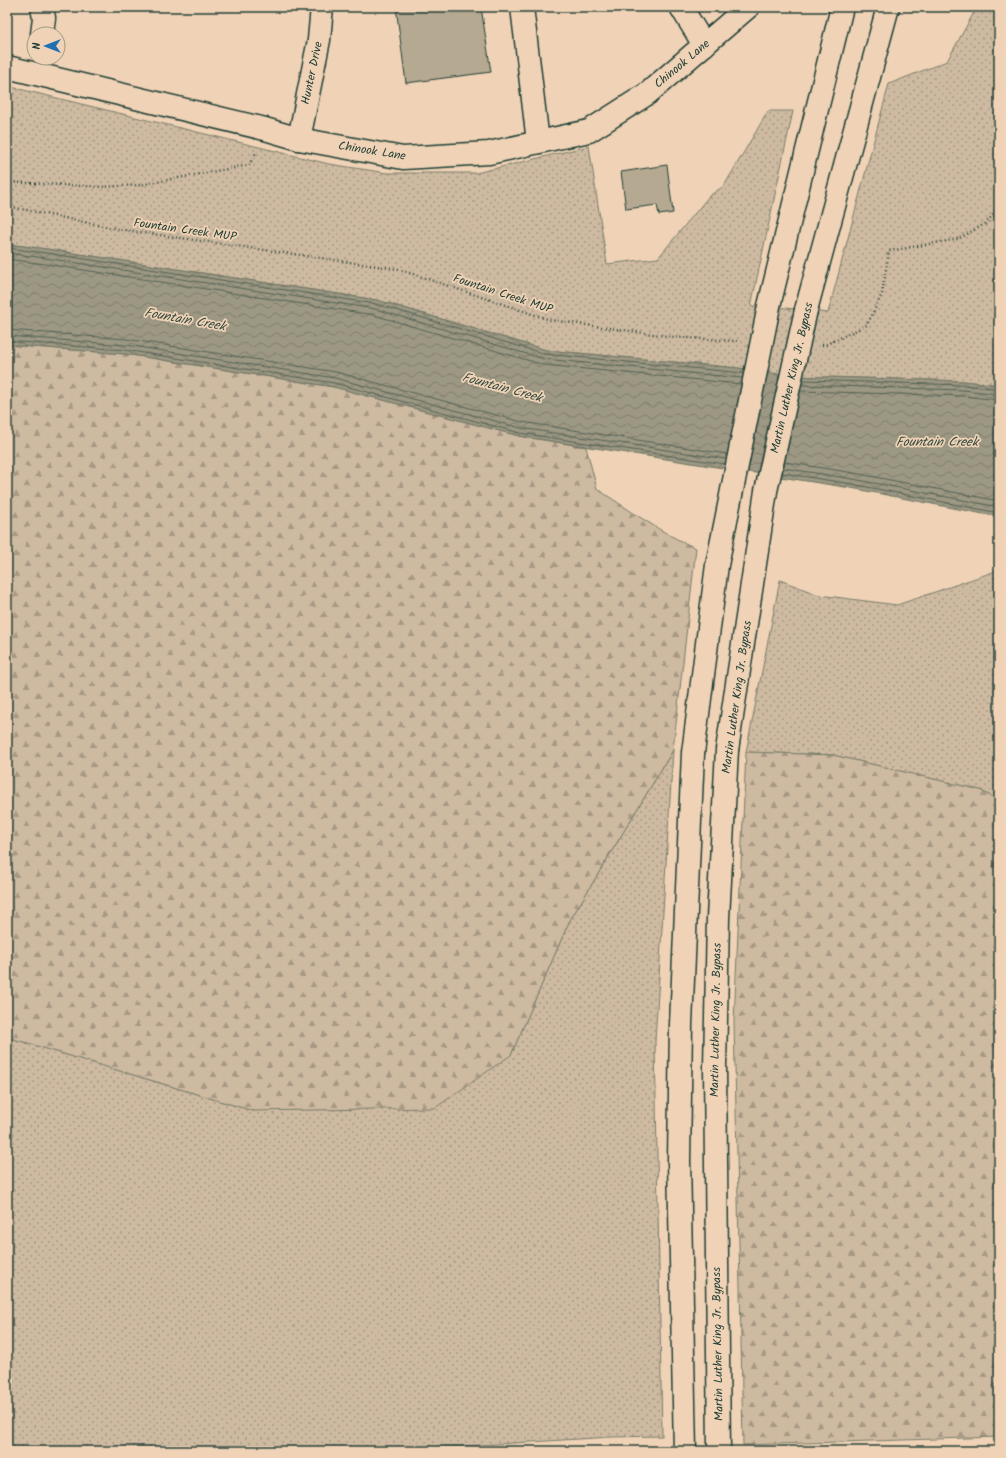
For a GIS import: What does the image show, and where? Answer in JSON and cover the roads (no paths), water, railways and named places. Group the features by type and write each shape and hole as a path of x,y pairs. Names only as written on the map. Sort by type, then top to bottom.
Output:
{"main road":[{"path":"42,7 44,18 43,26"},
{"name":"Hunter Drive","path":"299,139 320,40 322,7"},
{"path":"522,7 538,142"},
{"path":"681,7 704,45"},
{"name":"Chinook Lane","path":"7,67 40,66 299,139 403,158 489,153 589,131 647,94 748,7"},
{"path":"685,1451 679,1161 681,1024 693,753 717,565 768,306 842,7"},
{"name":"Martin Luther King Jr. Bypass","path":"719,1451 715,1067 718,918 727,750 766,491 806,310 888,7"}],"water":[{"name":"Fountain Creek","path":"7,244 377,300 546,350 738,368 791,376 964,381 999,385 999,517 851,488 519,436 334,387 125,354 7,345"}]}
